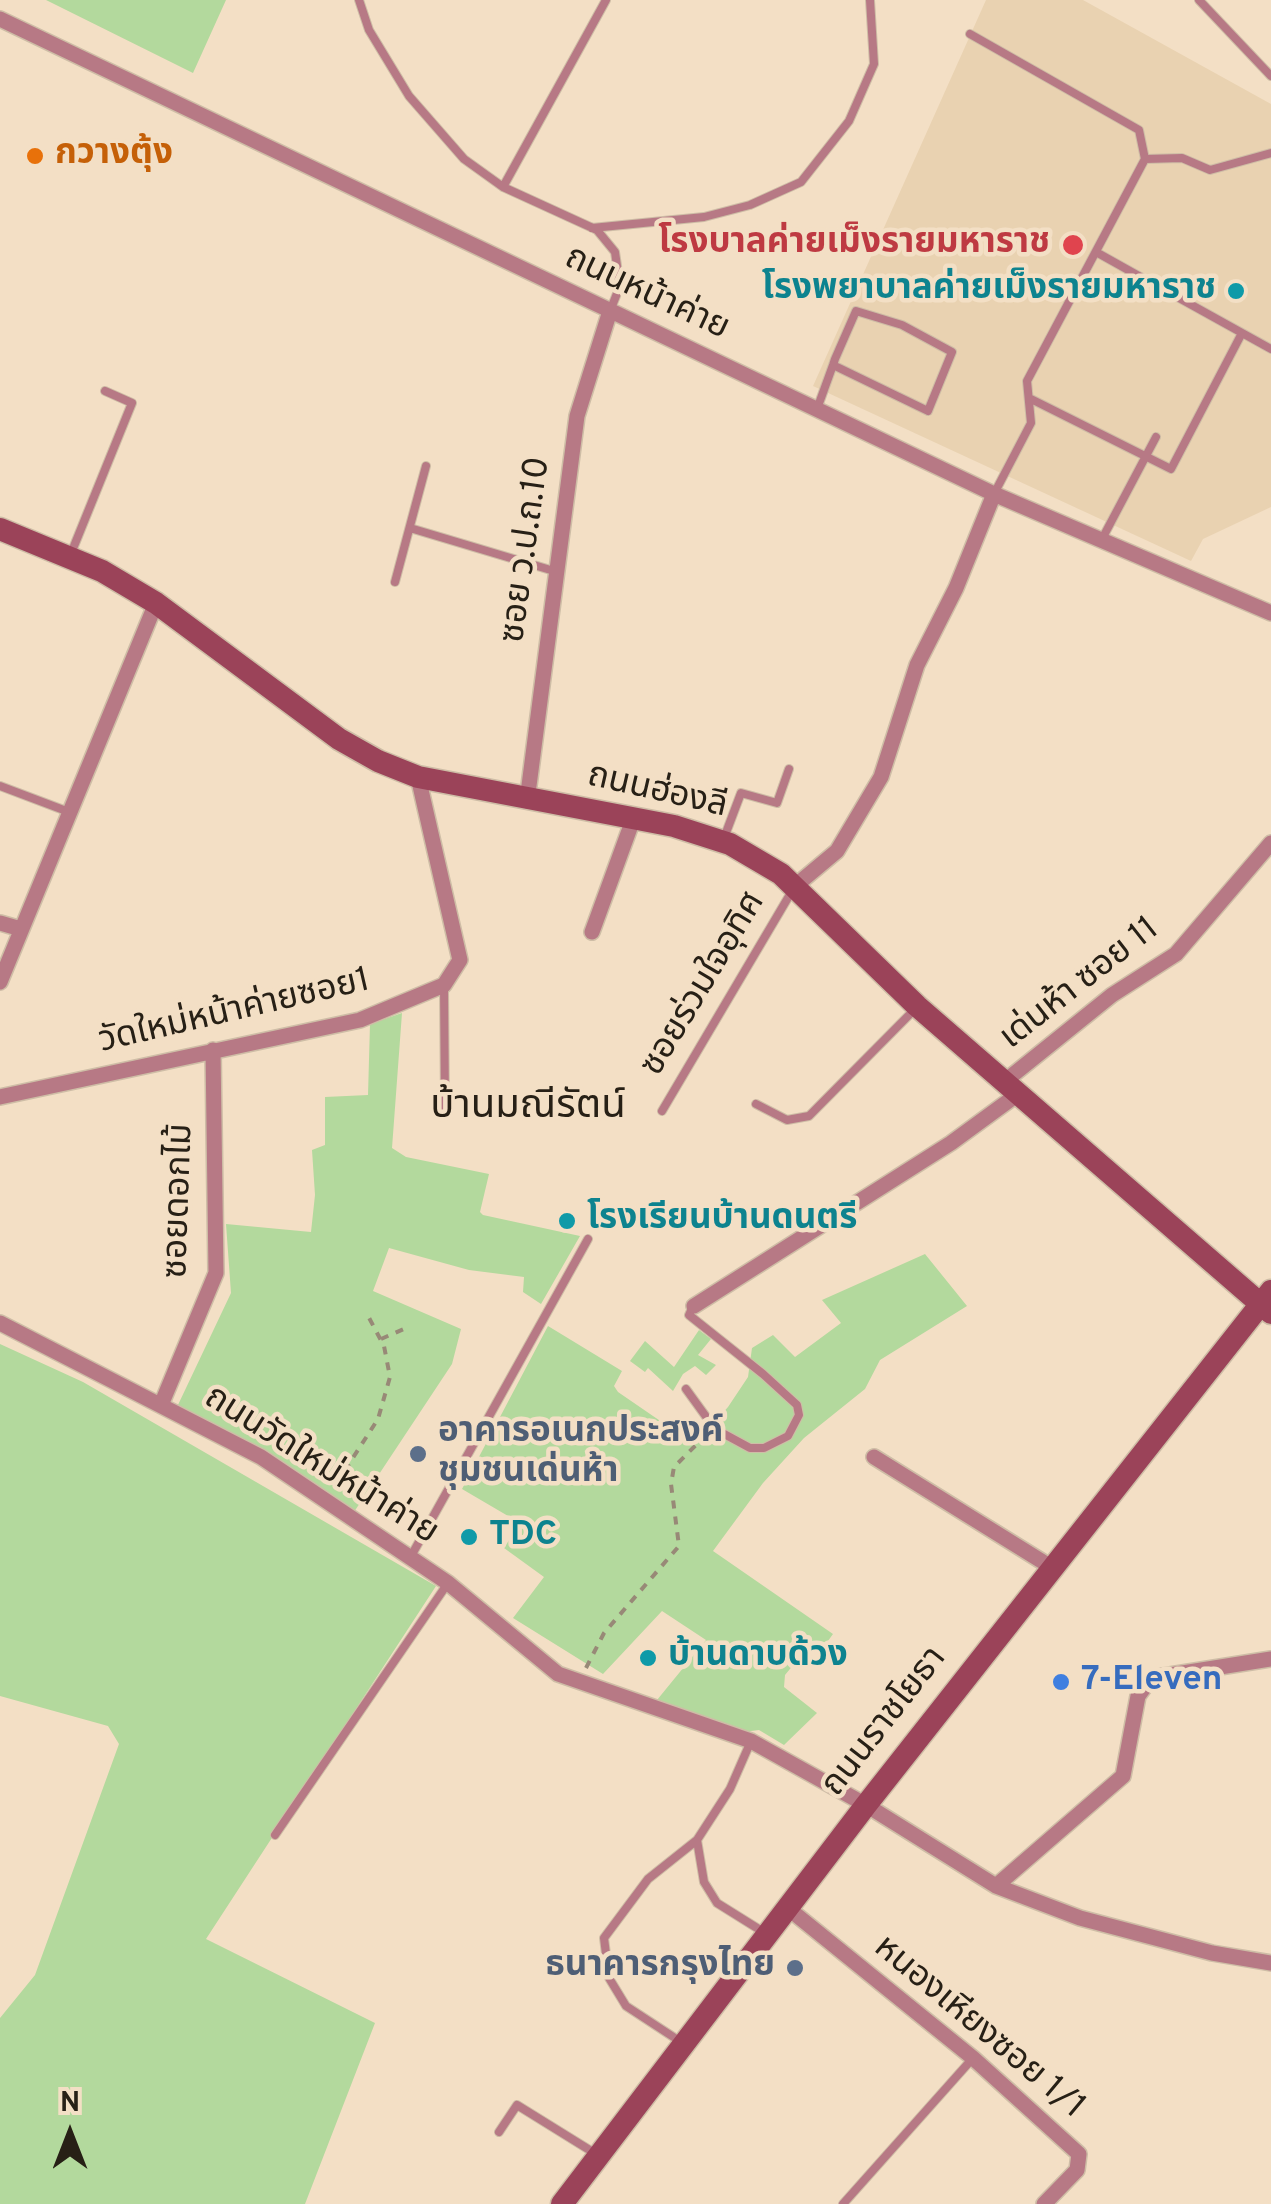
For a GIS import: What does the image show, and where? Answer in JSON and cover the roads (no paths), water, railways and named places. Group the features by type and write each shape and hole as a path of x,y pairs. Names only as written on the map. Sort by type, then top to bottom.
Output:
{"street":[{"name":"ถนนหน้าค่าย","path":"0,20 994,494 1271,613"},
{"name":"ซอย ว.ป.ถ.10","path":"527,801 577,416 610,311"},
{"path":"794,887 836,851 882,777 917,665 956,588 994,494"},
{"name":"ถนนฮ่องลี","path":"0,529 70,556 156,603 339,739 418,777 527,801 634,817 722,842 782,874 917,1006 1267,1303"},
{"path":"0,982 156,603"},
{"path":"418,777 460,960 444,985"},
{"path":"592,932 634,817"},
{"name":"เด่นห้า ซอย 11","path":"694,1306 951,1143 1112,996 1176,954 1271,842"},
{"path":"0,923 20,929"},
{"name":"วัดใหม่หน้าค่ายซอย1","path":"0,1098 360,1020 444,985"},
{"name":"ซอยดอกไม้","path":"161,1404 216,1273 213,1050"},
{"name":"ถนนราชโยธา","path":"562,2204 1051,1568 1267,1303"},
{"name":"ถนนวัดใหม่หน้าค่าย","path":"0,1323 261,1456 448,1583 558,1674 750,1742 866,1805 996,1886 1080,1918 1212,1953 1271,1964"},
{"path":"874,1456 1051,1568"},
{"path":"996,1886 1123,1776 1138,1696 1151,1678 1271,1659"},
{"name":"หนองเหียงซอย 1/1","path":"789,1910 973,2058 1079,2154 1077,2170 1044,2204"}],"lane":[{"path":"360,0 369,30 409,96 464,158 503,187 592,228 615,252 620,286 610,311"},
{"path":"503,187 606,0"},
{"path":"592,228 704,217 750,205 801,182 848,121 874,64 870,0"},
{"path":"1199,0 1271,76"},
{"path":"970,34 1139,130 1145,159 1028,381 1031,424 994,494"},
{"path":"1145,159 1182,158 1210,170 1271,153"},
{"path":"1096,252 1155,285"},
{"path":"1170,293 1271,349"},
{"path":"817,409 832,364 856,311 902,326 952,352 928,411 832,364"},
{"path":"1029,398 1170,469 1242,333"},
{"path":"70,556 132,402 105,391"},
{"path":"1102,540 1156,437"},
{"path":"395,582 426,466"},
{"path":"410,528 554,571"},
{"path":"722,842 741,793 777,804 789,770"},
{"path":"0,786 69,812"},
{"name":"ซอยร่วมใจอุทิศ","path":"662,1111 794,887"},
{"path":"444,985 445,1108"},
{"path":"756,1104 787,1120 809,1116 917,1006"},
{"path":"409,1559 588,1239"},
{"path":"686,1389 715,1429 750,1448 764,1448 788,1436 800,1415 797,1405 689,1315 694,1306"},
{"path":"704,1437 715,1429"},
{"path":"276,1835 448,1583"},
{"path":"685,2045 626,2006 609,1978 604,1938 648,1879 697,1840 730,1789 750,1742"},
{"path":"697,1840 704,1882 717,1903 769,1936"},
{"path":"843,2204 973,2058"},
{"path":"500,2132 517,2105 600,2156"}],"place":[{"name":"กวางตุ้ง","path":"35,156"},
{"name":"โรงบาลค่ายเม็งรายมหาราช","path":"1073,245"},
{"name":"โรงพยาบาลค่ายเม็งรายมหาราช","path":"1236,291"},
{"name":"โรงเรียนบ้านดนตรี","path":"567,1221"},
{"name":"อาคารอเนกประสงค์ ชุมชนเด่นห้า","path":"418,1454"},
{"name":"TDC","path":"469,1537"},
{"name":"บ้านดาบด้วง","path":"648,1658"},
{"name":"7-Eleven","path":"1061,1682"},
{"name":"ธนาคารกรุงไทย","path":"795,1968"}],"district":[{"name":"บ้านมณีรัตน์","path":"528,1109"}]}
